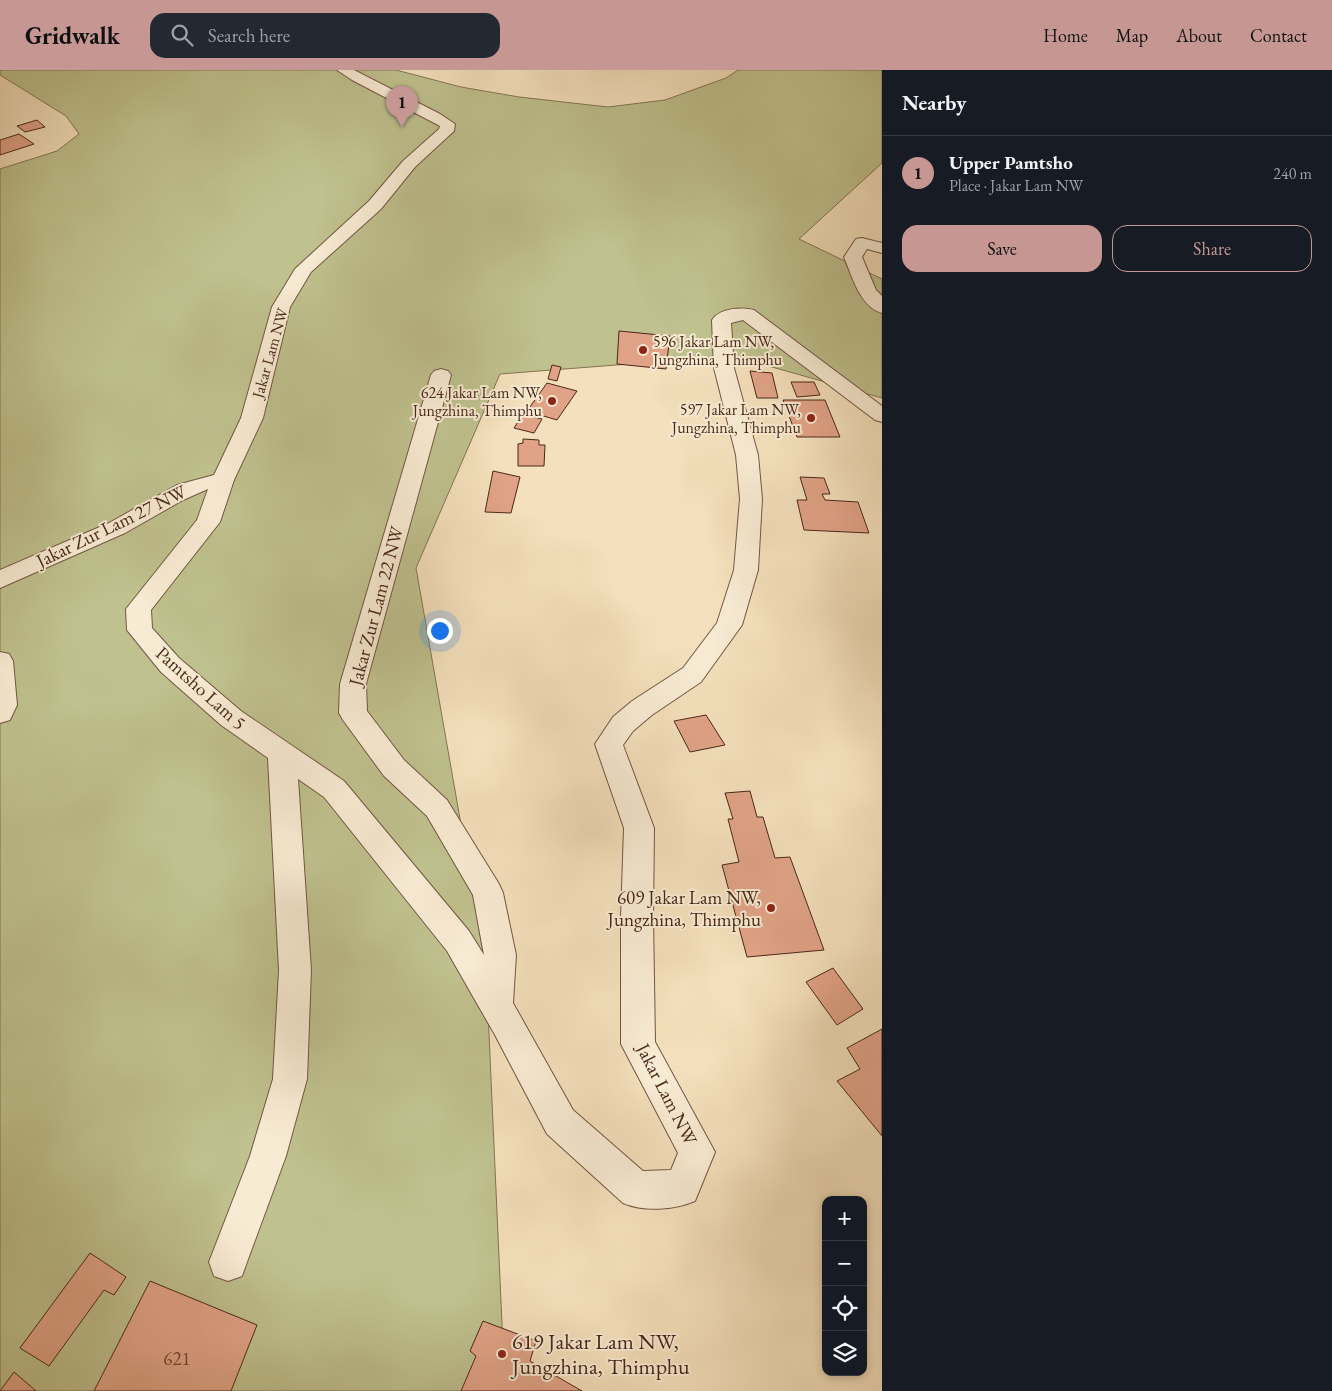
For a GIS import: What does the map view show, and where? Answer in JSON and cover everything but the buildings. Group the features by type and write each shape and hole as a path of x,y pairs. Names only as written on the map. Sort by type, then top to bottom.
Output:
{"street":[{"name":"Jakar Lam NW","path":"138,610 208,522 223,480 252,418 281,307 304,269 375,204 409,164 446,131 448,124 344,70"},
{"path":"882,248 862,243 853,257 868,292 882,308"},
{"name":"Jakar Lam NW","path":"413,886 458,941 560,1122 636,1190 682,1188 697,1152 638,1044 637,917 640,828 610,744 623,724 642,708 692,675 729,625 746,570 751,499 748,455 724,368 721,320 731,315 748,314 882,416"},
{"name":"Jakar Zur Lam 22 NW","path":"441,375 353,684 353,713 394,768 437,808 488,893 500,955 496,1006"},
{"name":"Jakar Zur Lam 27 NW","path":"0,580 134,520 188,487 204,482 223,480"},
{"name":"Pamtsho Lam 5","path":"138,610 140,630 170,665 231,718 334,789 413,886"},
{"path":"0,661 4,705 0,713"},
{"path":"228,1262 268,1156 290,1079 295,970 282,754"}],"green space":[{"path":"0,70 396,70 461,87 519,97 608,107 665,100 726,78 738,70 882,70 882,163 799,239 882,279 882,398 733,356 500,374 416,568 486,967 505,1391 0,1391 0,169 57,151 79,134 66,116 0,75"}],"place":[{"name":"Upper Pamtsho","path":"402,127"},
{"name":"596 Jakar Lam NW, Jungzhina, Thimphu","path":"643,350"},
{"name":"624 Jakar Lam NW, Jungzhina, Thimphu","path":"552,401"},
{"name":"597 Jakar Lam NW, Jungzhina, Thimphu","path":"811,418"},
{"name":"609 Jakar Lam NW, Jungzhina, Thimphu","path":"771,908"},
{"name":"619 Jakar Lam NW, Jungzhina, Thimphu","path":"502,1354"}]}
